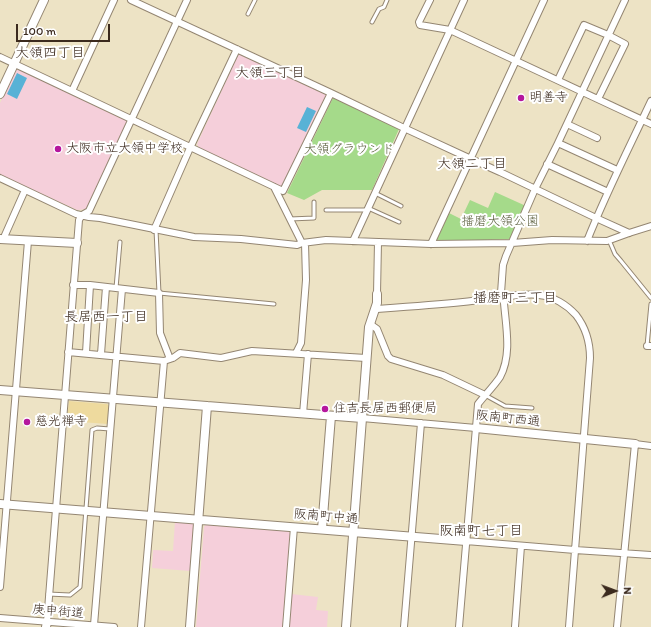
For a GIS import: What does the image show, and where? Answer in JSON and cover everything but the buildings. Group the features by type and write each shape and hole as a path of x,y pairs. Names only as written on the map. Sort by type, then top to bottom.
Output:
{"street":[{"path":"0,94 44,0"},
{"path":"72,92 114,0"},
{"path":"131,0 629,233"},
{"path":"46,624 79,220 82,215 89,211 187,0"},
{"path":"430,0 419,22 420,25 450,30 651,124"},
{"path":"353,241 464,0"},
{"path":"431,244 544,0"},
{"path":"459,627 478,404 499,378 507,358 508,349 504,303 502,297 503,265 535,189 625,0"},
{"path":"558,80 584,25 625,44 598,99"},
{"path":"155,230 190,148 237,49"},
{"path":"0,57 283,192 331,93"},
{"path":"587,241 596,218 651,101"},
{"path":"567,124 597,138"},
{"path":"558,143 618,170"},
{"path":"547,164 608,192"},
{"path":"0,178 76,214 202,238 241,239 297,245 326,240 431,244 512,243 552,240 587,241 609,240 651,226"},
{"path":"274,187 289,219 304,243 306,280 301,343 296,353"},
{"path":"2,239 25,190"},
{"path":"2,239 77,243"},
{"path":"0,587 3,504 16,392 28,241"},
{"path":"346,627 366,358 370,324 377,303 378,242"},
{"path":"73,285 90,285 159,293 160,333 170,359"},
{"path":"86,353 90,285"},
{"path":"101,354 106,287"},
{"path":"94,625 113,399 119,288"},
{"path":"375,309 428,306 530,294 550,297 558,301 569,308 582,324 586,332 590,353 569,627"},
{"path":"370,324 377,329 388,356 391,359 443,375 485,395"},
{"path":"68,352 164,361 180,353 221,358 252,351 366,358"},
{"path":"303,414 308,354"},
{"path":"141,627 164,361"},
{"path":"0,390 362,418"},
{"path":"190,627 208,406"},
{"path":"322,529 331,416"},
{"name":"阪南町西通","path":"362,418 584,438 651,446"},
{"path":"404,627 421,423"},
{"path":"617,627 635,444"},
{"name":"阪南町中通","path":"3,504 521,546 651,555"},
{"path":"286,627 294,527"},
{"path":"515,627 521,546"},
{"name":"庚申街道","path":"0,618 46,624 114,627"}],"lane":[{"path":"248,14 255,0"},
{"path":"372,22 388,0"},
{"path":"375,193 401,206"},
{"path":"289,219 314,218 314,202"},
{"path":"326,210 368,209 399,222"},
{"path":"155,230 159,293 274,304"},
{"path":"609,240 615,254 651,298"},
{"path":"119,288 120,242"},
{"path":"649,346 651,304"},
{"path":"485,395 505,406 532,408"},
{"path":"48,594 70,595 80,587 92,430 97,428 110,429"}],"shaded area":[{"path":"240,54 326,94 326,97 283,186 280,187 199,148 197,144 238,55"},
{"name":"大阪市立大領中学校","path":"18,69 127,121 128,123 87,209 77,210 0,175 0,103 16,70"},
{"path":"175,521 194,523 190,571 152,568 153,550 173,551"},
{"path":"206,524 288,531 291,534 283,627 196,627 204,527"},
{"path":"291,594 318,597 316,610 328,611 327,627 288,627"}],"green space":[{"name":"大領グラウンド","path":"333,98 399,129 372,190 322,190 304,200 287,193"},
{"name":"播磨大領公園","path":"495,192 526,206 509,239 436,242 449,213 461,219 470,200 488,208"}],"sand":[{"path":"69,401 107,404 109,406 108,424 67,421"}],"water":[{"path":"17,73 27,78 17,99 7,94"},
{"path":"307,107 316,111 306,132 297,128"}],"place":[{"name":"明善寺","path":"521,98"},
{"name":"大阪市立大領中学校","path":"58,149"},
{"name":"住吉長居西郵便局","path":"325,409"},
{"name":"慈光禅寺","path":"27,422"}],"district":[{"name":"大領四丁目","path":"50,53"},
{"name":"大領三丁目","path":"270,73"},
{"name":"大領二丁目","path":"472,164"},
{"name":"播磨町三丁目","path":"515,298"},
{"name":"長居西一丁目","path":"106,317"},
{"name":"阪南町七丁目","path":"481,531"}]}
